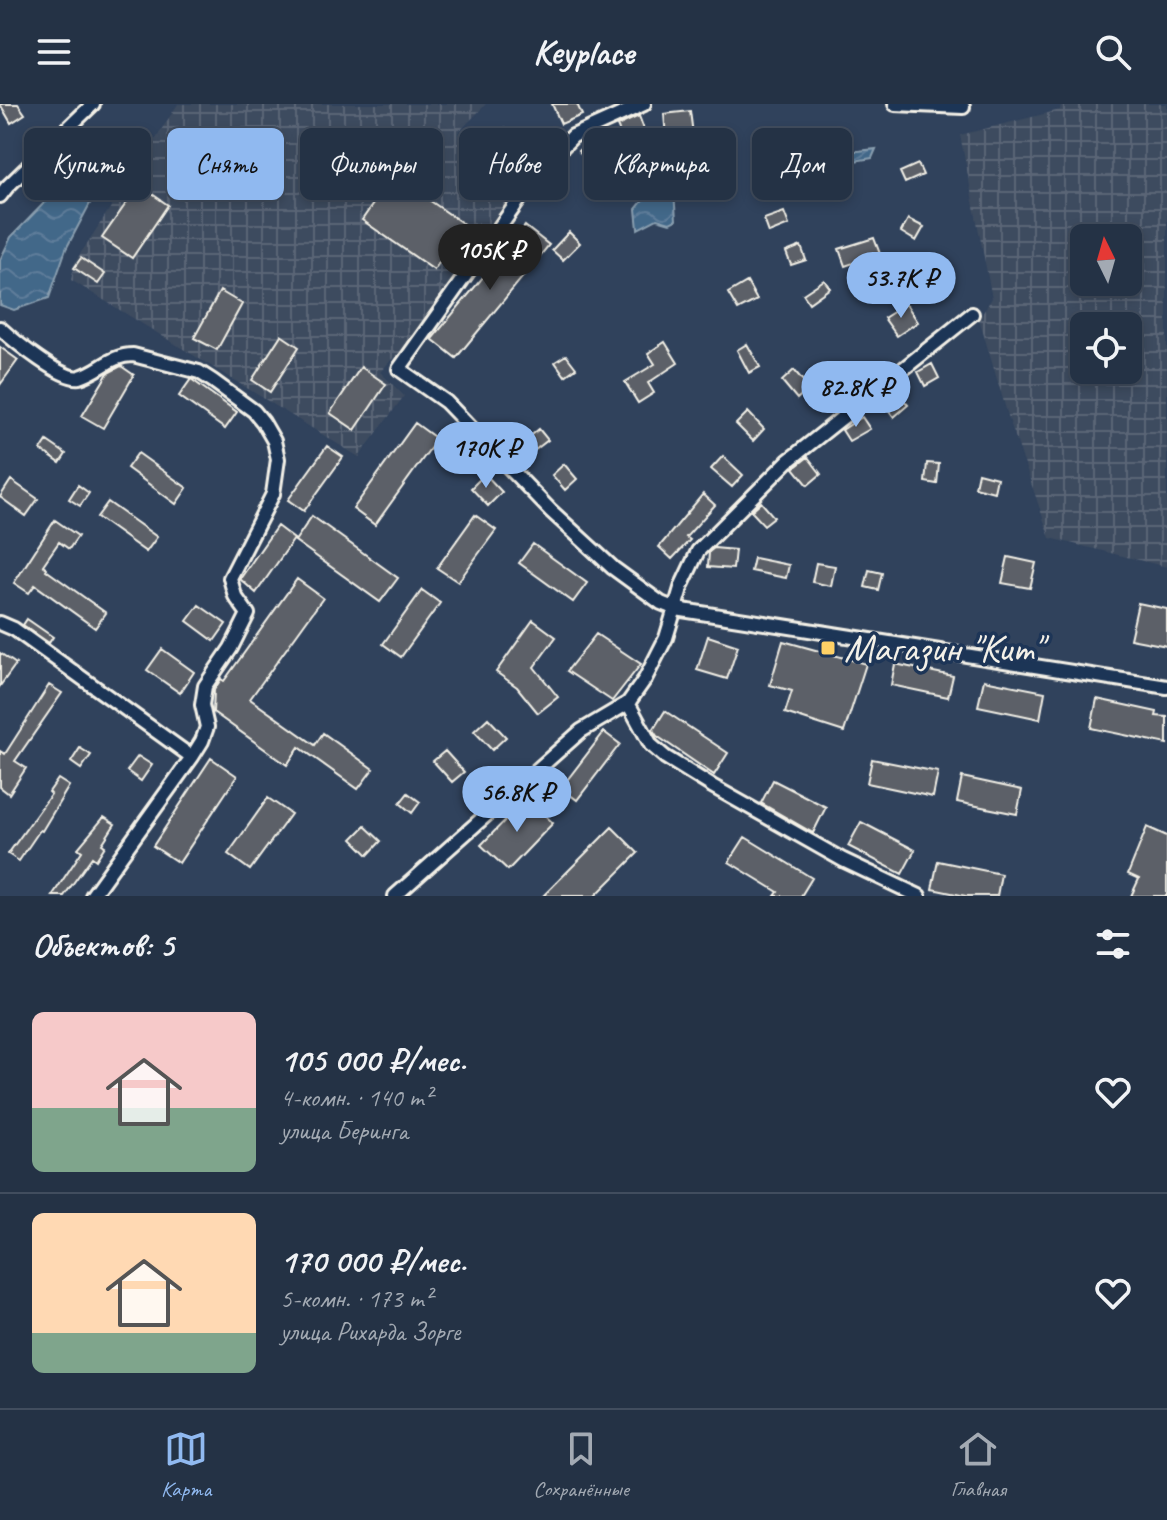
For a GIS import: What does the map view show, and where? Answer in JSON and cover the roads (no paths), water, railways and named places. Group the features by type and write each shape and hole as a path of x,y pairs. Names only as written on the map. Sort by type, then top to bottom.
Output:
{"street":[{"path":"0,196 93,104"},
{"path":"644,104 589,128 561,146 541,169 399,369 446,402 551,511 613,568 661,603 676,609 1167,687"},
{"path":"895,104 963,107"},
{"path":"395,896 581,731 628,703 645,679 666,638 698,551 765,482 972,314"},
{"path":"0,328 60,372 74,378 82,377 122,355 199,372 254,411 274,441 278,459 273,494 230,578 235,596 248,614 231,648 205,686 202,705 207,727 202,741 92,896"},
{"path":"0,623 14,629 192,757"},
{"path":"628,703 651,745 665,757 843,860 919,896"}],"water":[{"path":"876,149 872,158 852,161 852,151"},
{"path":"47,200 92,200 66,249 49,298 14,310 0,305 0,260 11,237"},
{"path":"643,200 675,200 676,220 670,223 657,219 638,229 636,209"}],"place":[{"name":"Магазин \"Кит\"","path":"828,648"}]}
